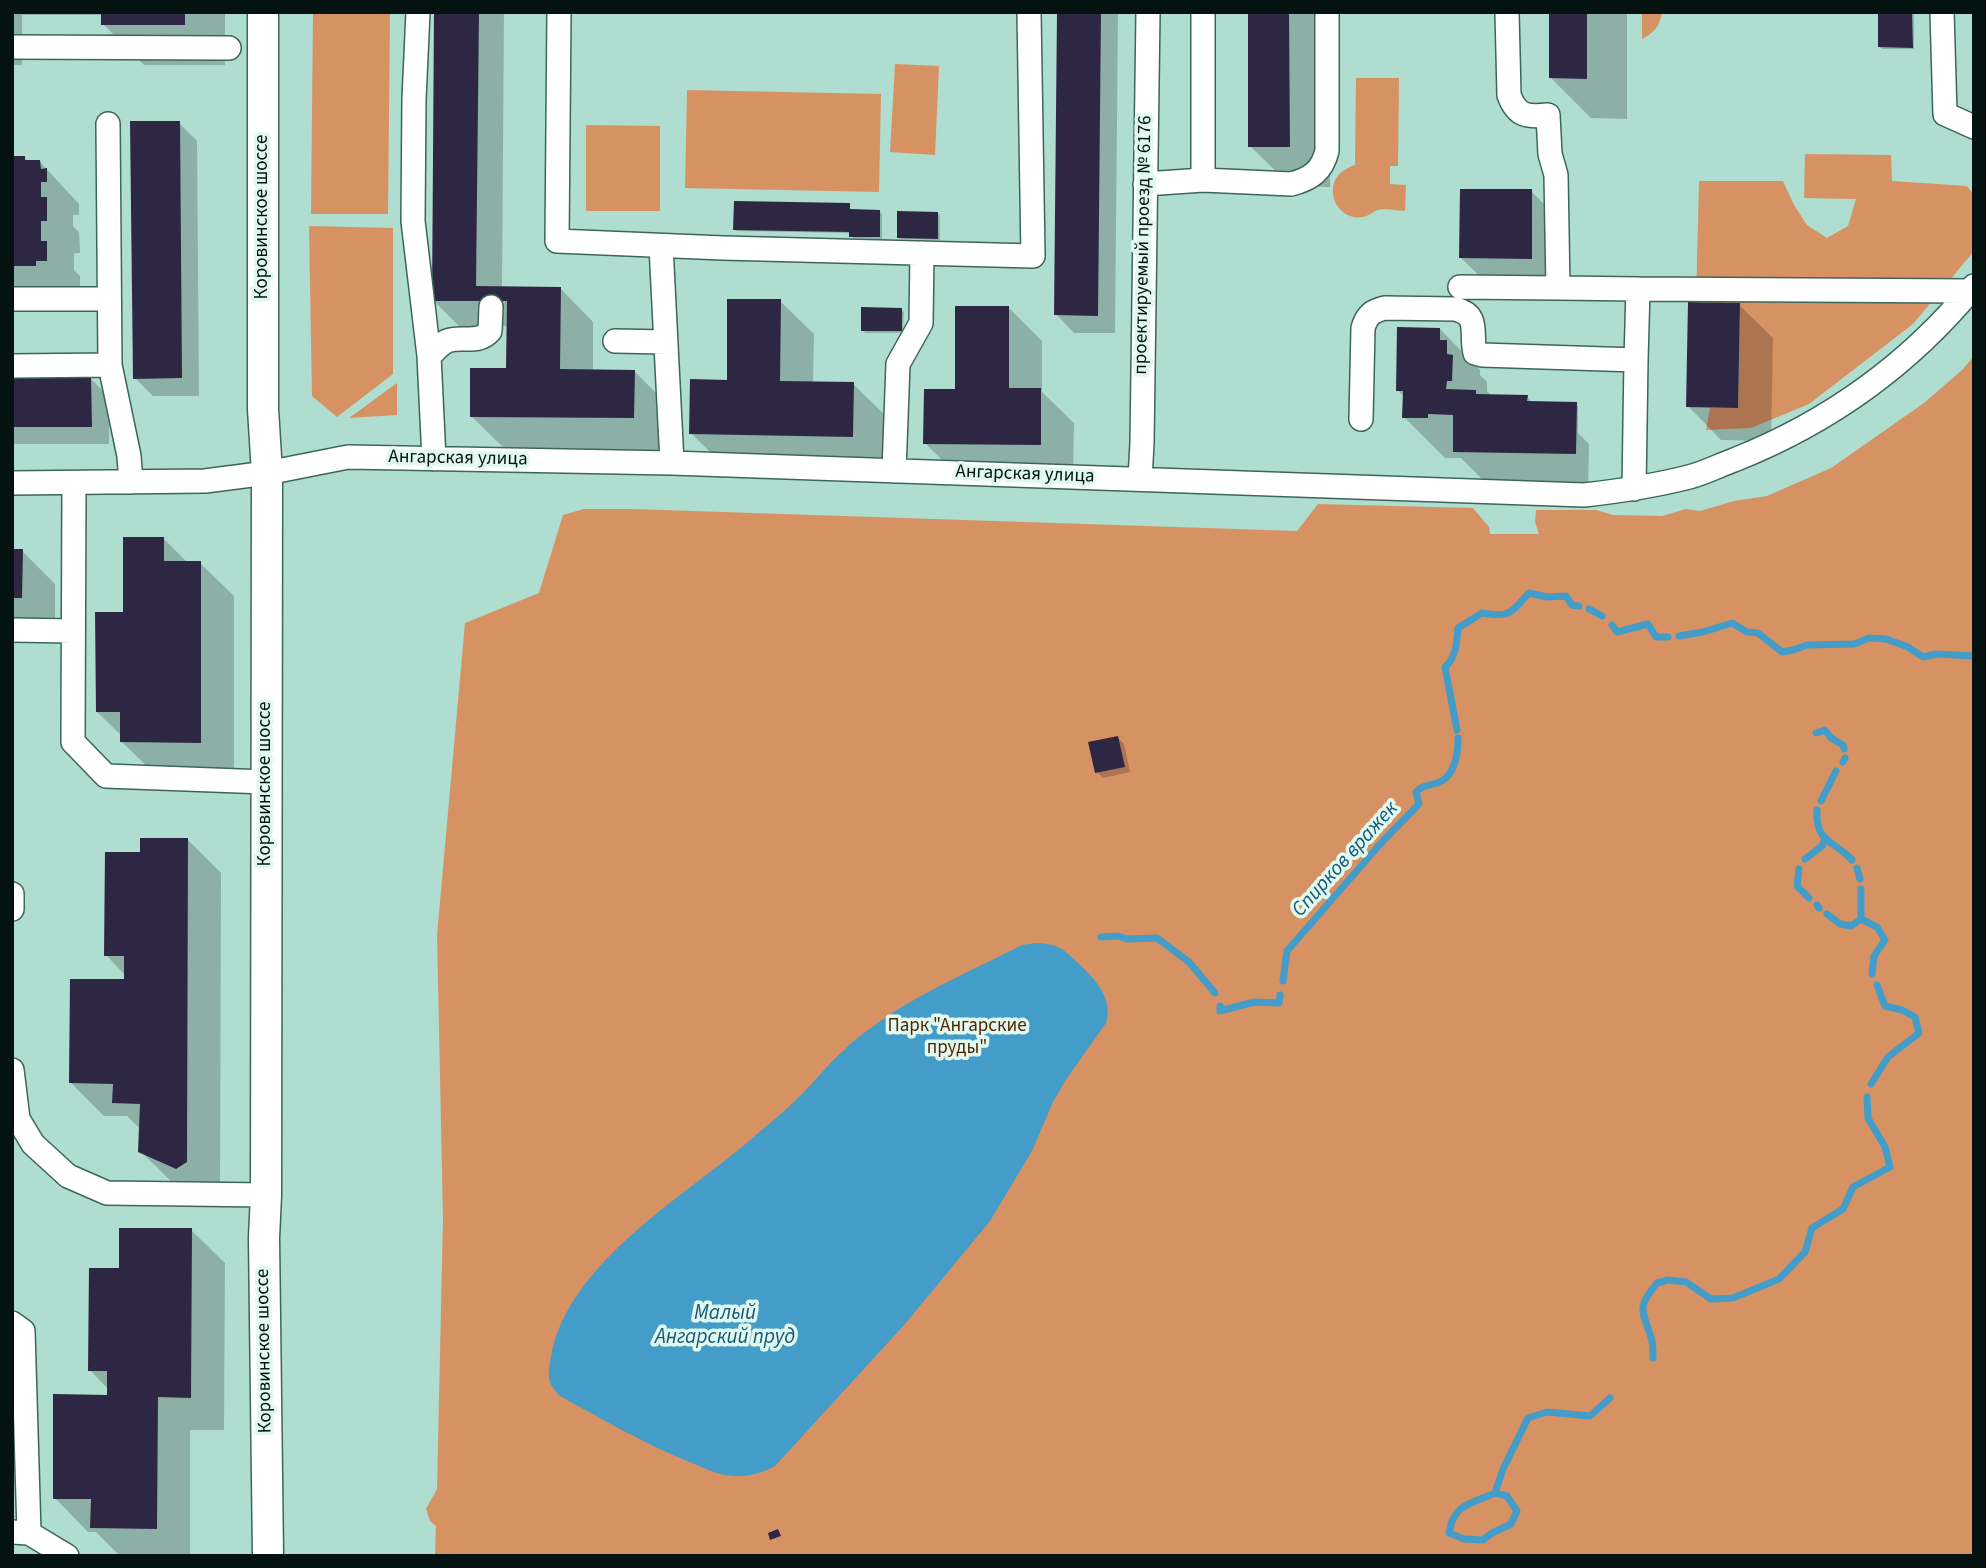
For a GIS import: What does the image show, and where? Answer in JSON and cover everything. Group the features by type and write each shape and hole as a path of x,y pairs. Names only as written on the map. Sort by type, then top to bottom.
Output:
{"main road":[{"name":"Коровинское шоссе","path":"263,12 263,395 267,473 264,1238 268,1556"}],"street":[{"path":"418,12 413,220 429,356 435,459"},
{"path":"559,12 557,241 1033,256 1029,12"},
{"name":"проектируемый проезд № 6176","path":"1140,479 1147,12"},
{"path":"1203,12 1203,180"},
{"path":"1145,184 1203,180 1291,184 1304,181 1317,173 1328,151 1327,12"},
{"path":"1507,12 1509,95 1512,106 1530,117 1548,115 1550,154 1556,175 1558,288"},
{"path":"1942,12 1945,114 1974,127"},
{"path":"12,47 229,48"},
{"path":"108,124 110,365 129,456 131,482"},
{"path":"661,246 671,463"},
{"path":"894,471 898,364 921,323 922,253"},
{"path":"1460,287 1971,288"},
{"name":"Ангарская улица","path":"12,483 205,481 267,473 348,457 671,463 1584,495 1634,489 1692,476 1755,452 1807,427 1851,400 1903,359 1937,328 1971,288"},
{"path":"1634,489 1638,289"},
{"path":"12,299 109,299"},
{"path":"429,356 447,341 486,336 490,331 491,307"},
{"path":"1361,419 1363,328 1366,317 1375,310 1385,308 1464,311 1473,324 1475,353 1482,355 1636,360"},
{"path":"615,341 666,342"},
{"path":"12,366 110,365"},
{"path":"74,483 73,742 106,776 266,782"},
{"path":"12,630 73,631"},
{"path":"12,894 12,909"},
{"path":"12,1070 18,1119 33,1144 68,1175 107,1193 266,1195"},
{"path":"12,1323 23,1331 21,1532 67,1556"}],"green space":[{"path":"313,12 390,12 388,214 311,214"},
{"path":"1642,12 1662,12 1656,28 1642,39"},
{"path":"895,64 939,66 935,155 890,152"},
{"path":"1356,78 1399,78 1398,166 1390,166 1390,184 1406,185 1405,211 1381,209 1356,217 1345,214 1334,200 1333,187 1336,179 1355,165"},
{"path":"687,90 881,94 879,192 685,188"},
{"path":"586,125 660,126 660,211 586,211"},
{"path":"1805,154 1891,155 1892,181 1967,186 1974,195 1974,251 1913,324 1809,404 1751,428 1706,430 1710,408 1738,408 1740,304 1696,302 1699,181 1783,181 1807,225 1827,238 1848,226 1856,199 1804,198"},
{"path":"309,226 393,228 393,374 337,417 312,396"},
{"name":"Парк \"Ангарские пруды\"","path":"1974,356 1974,1556 435,1556 436,1526 430,1521 426,1509 437,1489 443,1218 437,935 465,623 539,593 563,515 584,509 632,509 1297,531 1318,504 1473,508 1489,527 1490,534 1539,534 1535,522 1536,510 1596,510 1613,515 1662,516 1686,509 1700,511 1734,501 1767,496 1831,468 1924,403"},
{"path":"397,383 397,415 349,418"}],"water":[{"name":"Малый Ангарский пруд","path":"1036,943 1061,948 1089,974 1105,996 1108,1014 1106,1023 1065,1081 1032,1151 990,1221 905,1324 775,1466 744,1476 715,1472 654,1446 560,1396 552,1387 549,1374 551,1357 562,1323 580,1291 634,1232 778,1116 838,1055 875,1025 953,979 1022,945"}],"building":[{"path":"101,12 185,12 185,25 101,25"},
{"path":"434,12 479,12 476,286 561,287 560,369 635,370 634,418 470,417 470,368 506,368 507,301 432,301"},
{"path":"1057,12 1101,12 1098,316 1054,315"},
{"path":"1248,12 1289,12 1290,147 1248,147"},
{"path":"1549,12 1587,12 1587,79 1549,78"},
{"path":"1878,12 1912,12 1913,48 1878,47"},
{"path":"130,121 180,121 182,378 133,379"},
{"path":"14,156 25,156 25,160 40,160 41,169 47,168 47,182 41,182 41,197 47,197 47,221 41,221 41,241 47,241 47,261 36,261 36,266 12,266"},
{"path":"1460,189 1532,189 1532,259 1459,258"},
{"path":"734,201 850,203 850,209 880,210 880,237 849,237 849,232 733,230"},
{"path":"897,211 938,212 938,239 897,238"},
{"path":"727,299 781,299 780,381 854,382 853,437 689,434 690,379 727,380"},
{"path":"1688,302 1740,303 1738,408 1686,407"},
{"path":"955,306 1009,306 1009,388 1041,388 1041,445 923,444 924,389 955,389"},
{"path":"861,307 902,308 902,331 861,331"},
{"path":"1397,327 1440,328 1440,340 1447,340 1447,354 1453,355 1452,381 1447,381 1446,389 1476,390 1476,394 1528,395 1527,401 1577,402 1576,454 1453,452 1453,415 1428,414 1428,418 1402,418 1403,391 1396,391"},
{"path":"12,377 91,377 92,427 12,427"},
{"path":"123,537 164,537 164,561 201,561 201,743 120,742 120,712 96,712 95,612 123,612"},
{"path":"12,549 23,549 22,598 12,598"},
{"path":"1118,736 1125,767 1095,773 1088,742"},
{"path":"140,838 188,838 187,1162 176,1169 138,1152 140,1104 112,1103 113,1084 69,1083 70,979 124,979 124,956 104,956 105,852 140,852"},
{"path":"119,1228 192,1228 191,1398 158,1397 157,1529 90,1528 91,1499 53,1499 53,1394 107,1395 107,1371 88,1371 89,1268 119,1268"},
{"path":"778,1529 781,1536 770,1540 768,1533"}],"waterway":[{"name":"Спирков вражек","path":"1457,730 1445,667 1454,654 1458,628 1482,613 1505,614 1529,593 1547,597 1566,596 1572,605 1579,606"},
{"name":"Спирков вражек","path":"1589,609 1602,616"},
{"name":"Спирков вражек","path":"1679,636 1732,623 1747,632 1758,633 1782,652 1807,645 1854,644 1869,638 1886,639 1908,647 1923,657 1936,654 1974,656"},
{"name":"Спирков вражек","path":"1612,625 1617,632 1648,624 1656,637 1668,637"},
{"path":"1816,733 1825,730 1831,738 1843,745 1844,749"},
{"name":"Спирков вражек","path":"1283,981 1287,951 1382,842 1419,804 1416,792 1443,780 1452,771 1458,738"},
{"path":"1843,762 1845,758"},
{"path":"1821,801 1836,771"},
{"path":"1817,810 1817,821 1822,835 1852,860"},
{"path":"1805,859 1822,846 1825,839"},
{"path":"1857,868 1860,879"},
{"path":"1799,869 1797,886 1809,898"},
{"path":"1861,889 1861,919"},
{"path":"1827,914 1840,924 1851,926 1861,919"},
{"path":"1861,919 1877,927 1885,940 1874,956 1872,974"},
{"name":"Спирков вражек","path":"1101,937 1157,938 1189,962 1215,993"},
{"path":"1871,1084 1888,1057 1919,1033 1915,1017 1885,1006 1877,985"},
{"name":"Спирков вражек","path":"1220,1006 1220,1011 1254,1002 1279,1003 1280,995"},
{"path":"1653,1358 1652,1341 1643,1305 1657,1283 1668,1280 1686,1282 1711,1299 1733,1298 1779,1279 1805,1252 1812,1228 1843,1209 1853,1187 1890,1167 1885,1147 1868,1118 1867,1097"},
{"path":"1495,1493 1503,1469 1528,1418 1547,1412 1590,1416 1610,1398"},
{"path":"1495,1493 1507,1496 1517,1511 1511,1524 1483,1540 1464,1539 1449,1533 1451,1523 1459,1511 1495,1493"}]}
